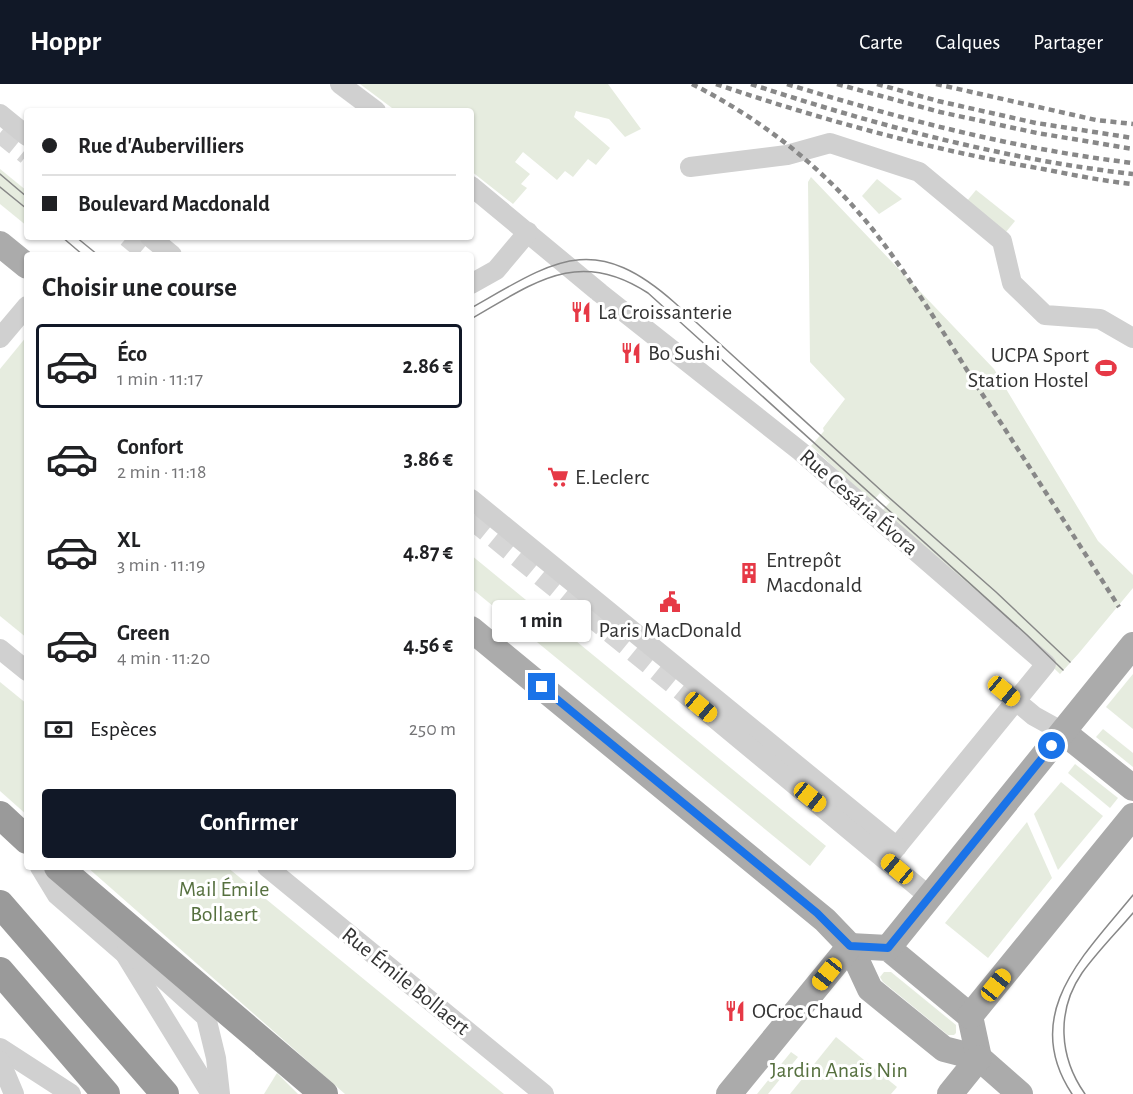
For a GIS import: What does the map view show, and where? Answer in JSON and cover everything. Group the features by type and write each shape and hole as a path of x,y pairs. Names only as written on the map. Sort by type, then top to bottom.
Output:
{"highway":[{"path":"61,870 138,951 324,1094"},
{"path":"0,904 165,1094"},
{"path":"0,971 106,1094"}],"main road":[{"path":"0,244 24,264"},
{"path":"474,631 817,913 850,946 870,989 944,1049 979,1058 1020,1094"},
{"path":"888,948 1133,645"},
{"path":"1063,732 1133,788"},
{"path":"970,1016 1133,816"},
{"path":"850,946 888,948 970,1016 979,1058"},
{"path":"729,1094 850,946"},
{"path":"950,1094 979,1058"}],"street":[{"path":"340,84 372,108"},
{"path":"0,114 24,134"},
{"path":"690,167 787,155 830,143 919,172 1002,241 1012,283 1045,315 1100,319 1133,338"},
{"name":"Rue Cesária Évora","path":"474,188 600,293 800,451 1046,664 891,853"},
{"path":"474,282 496,270 528,232"},
{"path":"154,240 168,252"},
{"path":"0,338 24,310"},
{"path":"474,502 891,853 930,897"},
{"path":"0,649 24,669"},
{"path":"1004,691 1034,717 1063,732"},
{"path":"701,707 891,853"},
{"path":"42,870 57,894 138,951 146,963 206,1017 216,1058 220,1094"},
{"name":"Rue Émile Bollaert","path":"271,870 544,1094"},
{"path":"138,951 212,1094"},
{"path":"0,1048 71,1094"},
{"path":"0,1061 14,1094"}],"green space":[{"path":"360,84 608,84 641,129 625,137 609,119 576,111 574,117 610,148 596,165 588,159 573,177 565,171 557,180 523,152 515,162 530,174 521,184 527,188 513,204 474,173 474,108 392,108"},
{"path":"0,169 24,189 24,224 0,204"},
{"path":"811,177 994,369 1098,541 1133,575 1133,588 1060,674 974,592 882,511 890,502 880,493 872,502 811,446 845,399 810,362 808,182"},
{"path":"877,179 902,199 879,214 862,196"},
{"path":"976,190 1015,221 1006,232 967,201"},
{"path":"24,340 24,636 0,616 0,369"},
{"path":"474,557 826,846 810,866 474,590"},
{"path":"1133,674 1133,729 1106,707"},
{"path":"0,682 24,702 24,812 0,791"},
{"path":"1103,729 1133,753 1133,767 1096,737"},
{"path":"1075,764 1118,798 1110,808 1068,773"},
{"path":"1061,782 1103,816 1058,870 1034,814"},
{"path":"1027,822 1052,878 988,958 945,923"},
{"name":"Mail Émile Bollaert","path":"90,870 231,870 504,1094 345,1094"},
{"path":"884,972 891,972 956,1025 956,1033 948,1035 883,982 880,977"},
{"name":"Jardin Anaïs Nin","path":"836,1037 897,1087 891,1094 790,1094"},
{"path":"791,1052 798,1057 768,1094 757,1094"},
{"path":"277,1073 298,1094 264,1094"}],"tunnel":[{"path":"0,133 24,153"},
{"path":"131,240 145,252"},
{"path":"474,521 701,707"}],"tram line":[{"path":"0,174 24,194"},
{"path":"0,187 24,207"},
{"path":"66,240 80,252"},
{"path":"80,240 94,252"},
{"path":"474,306 526,277 573,260 596,260 620,266 646,280 675,303 996,592 1070,662"},
{"path":"474,317 536,283 557,275 578,272 600,273 623,279 648,293 1063,670"},
{"path":"1072,1094 1057,1065 1052,1037 1055,1011 1079,963 1133,895"},
{"path":"1085,1094 1076,1080 1066,1049 1064,1034 1068,1003 1082,973 1133,913"}],"railway":[{"path":"692,84 744,113 791,148 835,187 874,231 927,307 1119,607"},
{"path":"716,84 837,122 960,153 1088,178 1133,184"},
{"path":"751,84 844,113 940,139 1037,160 1133,174"},
{"path":"787,84 958,131 1045,150 1133,163"},
{"path":"837,84 940,112 1037,133 1133,149"},
{"path":"877,84 938,101 1036,123 1133,138"},
{"path":"936,84 1096,120 1133,124"}],"place":[{"name":"La Croissanterie","path":"581,312"},
{"name":"Bo Sushi","path":"631,353"},
{"name":"UCPA Sport Station Hostel","path":"1106,368"},
{"name":"E.Leclerc","path":"558,477"},
{"name":"Entrepôt Macdonald","path":"749,573"},
{"name":"Paris MacDonald","path":"670,602"},
{"name":"OCroc Chaud","path":"735,1011"}],"route":[{"path":"542,687 817,913 850,946 888,948 1052,746"}]}
